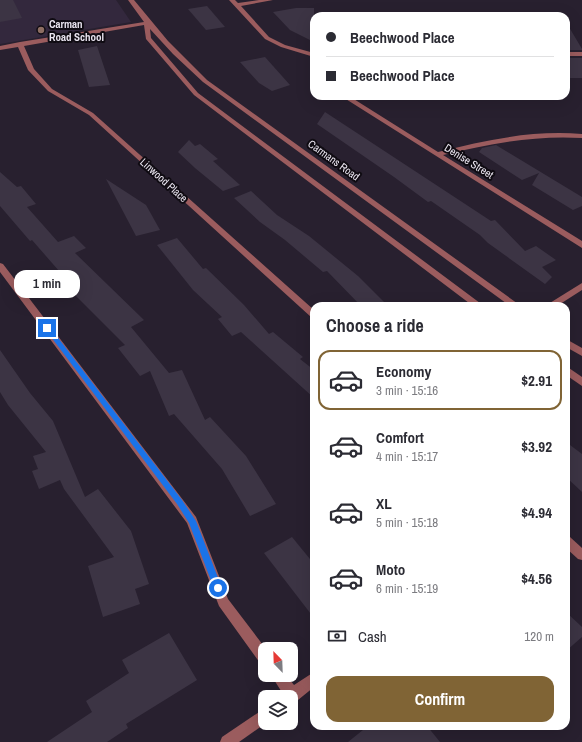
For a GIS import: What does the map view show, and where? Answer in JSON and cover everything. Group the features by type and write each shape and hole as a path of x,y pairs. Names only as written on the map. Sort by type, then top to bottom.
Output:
{"street":[{"name":"Carmans Road","path":"131,0 147,23 183,62 205,81 510,302"},
{"path":"232,0 267,38 283,46 310,54"},
{"path":"237,5 270,0"},
{"name":"Carmans Road","path":"147,23 148,38 196,94 474,302"},
{"path":"0,48 147,23"},
{"name":"Linwood Place","path":"20,44 31,70 50,90 91,114 310,310"},
{"path":"570,54 582,54"},
{"name":"Denise Street","path":"350,100 582,245"},
{"path":"437,154 504,139 530,135 582,136"},
{"path":"0,266 192,521 223,602 258,649"},
{"path":"556,302 582,286"},
{"path":"570,345 582,354"},
{"path":"570,373 582,382"},
{"path":"570,544 582,555"},
{"path":"298,691 310,682"},
{"path":"227,742 258,720"}],"shaded area":[{"name":"Carman Road School","path":"0,0 116,0 131,22 0,44"}],"building":[{"path":"0,0 13,0 22,18 0,22"},
{"path":"207,6 225,27 206,30 188,9"},
{"path":"296,8 314,8 314,12 310,12 310,40 290,30 273,12"},
{"path":"570,29 582,49 570,50"},
{"path":"97,46 110,85 89,87 78,50"},
{"path":"265,57 290,85 272,91 259,83 240,62"},
{"path":"570,58 582,58 582,78 570,78"},
{"path":"325,112 491,221 495,220 525,251 536,246 556,260 542,267 552,277 545,284 488,243 480,235 431,201 428,202 317,124"},
{"path":"189,140 195,146 200,144 218,159 213,161 240,185 223,191 195,168 178,152"},
{"path":"496,145 582,197 582,206 573,210 532,185 539,173 522,180 479,152 482,148"},
{"path":"0,172 17,187 21,186 36,204 27,207 58,242 74,236 86,248 75,253 144,320 131,327 169,373 182,370 205,420 210,417 246,456 276,504 250,516 222,469 174,414 169,416 150,371 140,376 118,348 125,345 61,281 66,279 32,240 30,241 0,206"},
{"path":"106,179 146,205 160,230 136,236"},
{"path":"251,191 277,215 309,236 358,276 384,302 357,302 327,271 323,272 285,240 260,222 234,198"},
{"path":"177,238 203,269 206,268 244,305 269,334 273,332 303,357 300,359 310,367 310,394 241,332 232,336 218,319 222,317 193,290 157,245"},
{"path":"0,350 30,393 53,421 85,497 98,489 131,531 149,584 135,589 140,604 103,617 88,566 114,557 64,489 60,480 39,489 32,471 38,469 33,456 46,452 8,405 0,392"},
{"path":"570,445 582,454 582,492 570,481"},
{"path":"292,537 310,559 310,613 264,553"},
{"path":"570,616 582,627 582,637 570,648"},
{"path":"169,633 197,680 126,724 128,728 107,742 47,742 92,712 86,701 129,673 122,660"},
{"path":"363,730 430,730 440,742 348,742"}],"place":[{"name":"Carman Road School","path":"41,30"}],"route":[{"path":"47,328 192,521 218,588"}]}
